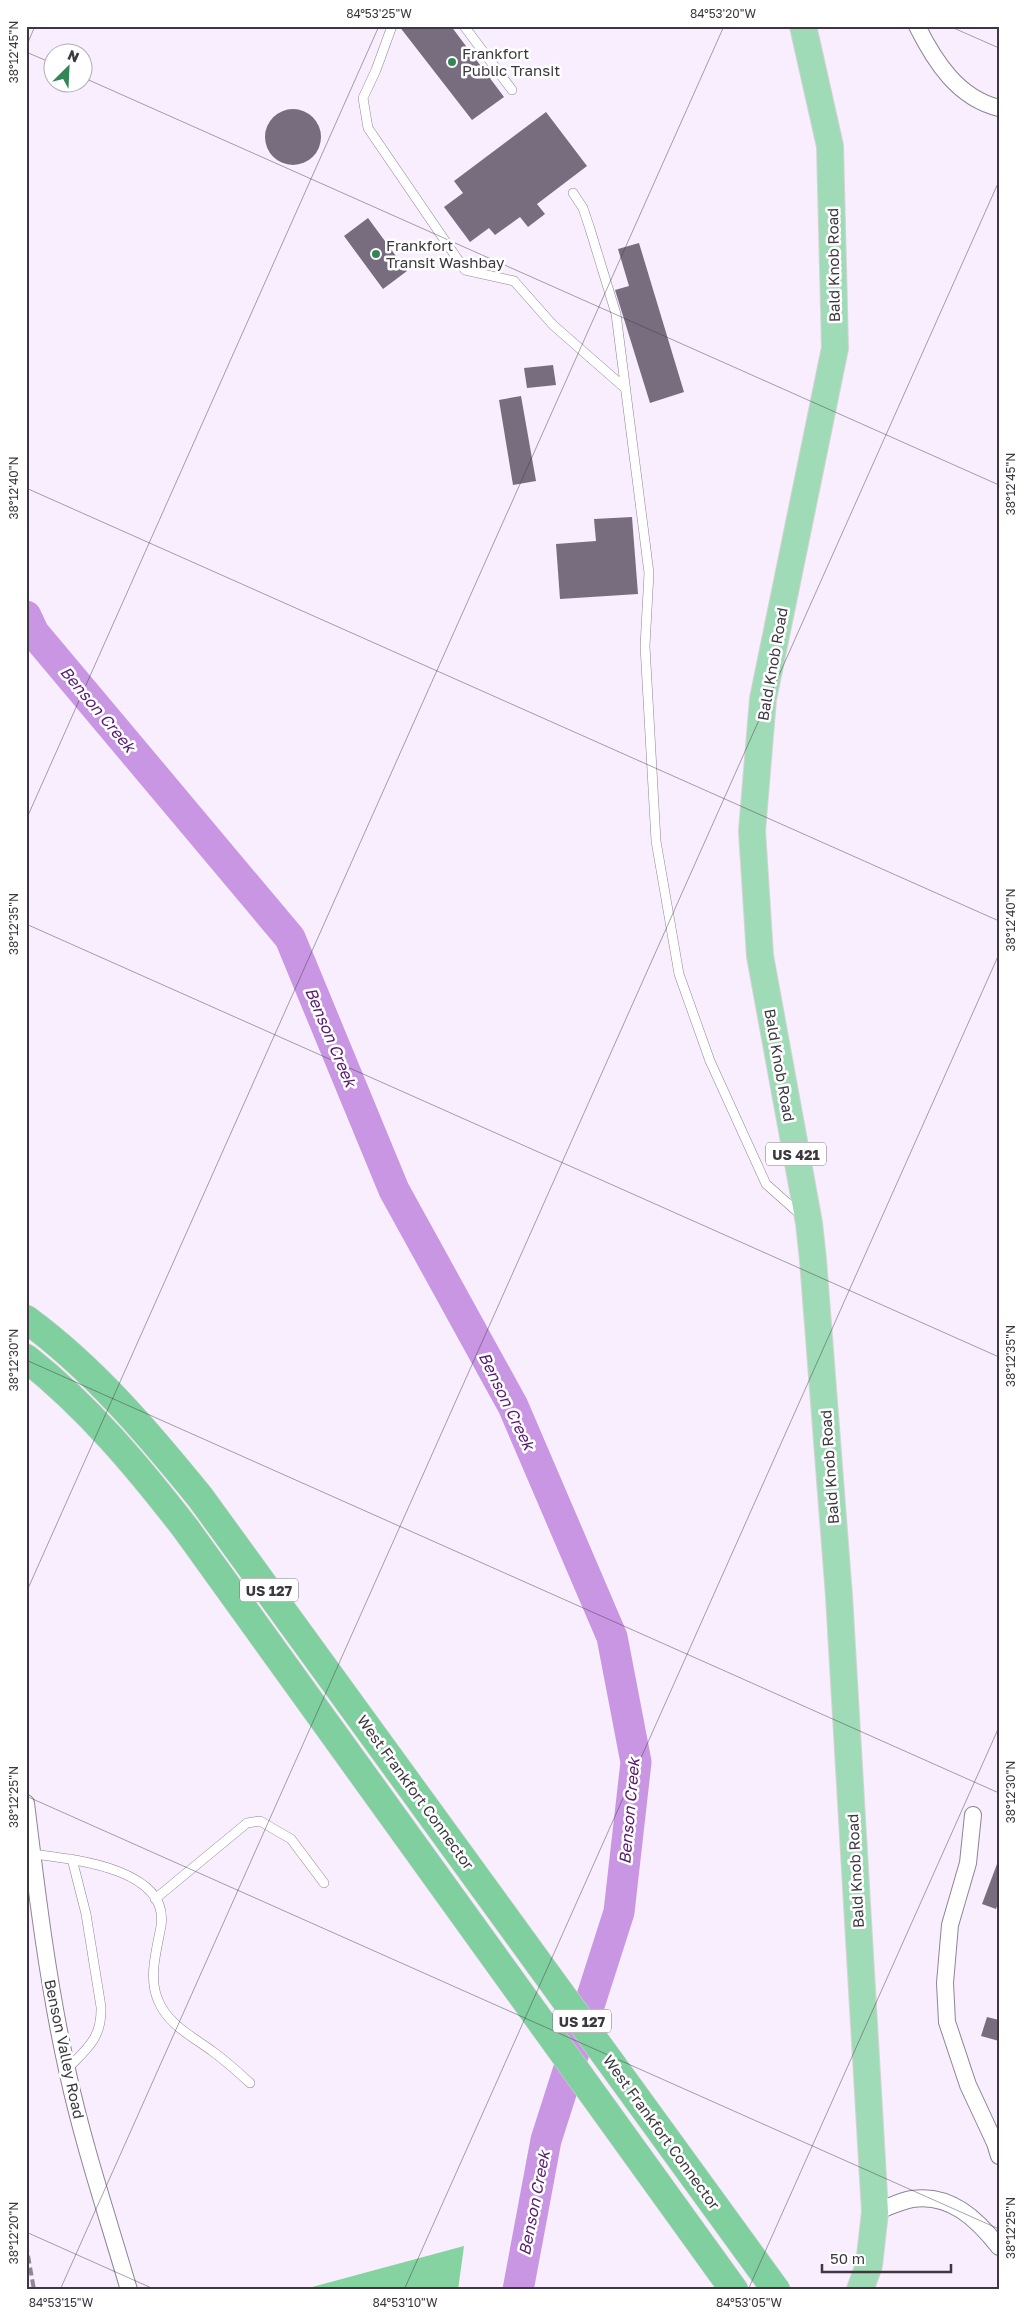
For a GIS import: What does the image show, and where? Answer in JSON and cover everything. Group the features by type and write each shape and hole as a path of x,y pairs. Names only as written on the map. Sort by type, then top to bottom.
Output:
{"highway":[{"name":"West Frankfort Connector","path":"28,1320 67,1352 103,1386 169,1459 230,1536 776,2290"},
{"name":"US 127","path":"29,1360 60,1386 122,1450 171,1509 734,2290"}],"main road":[{"name":"Bald Knob Road","path":"803,26 830,146 835,348 763,699 752,831 760,956 809,1223 839,1596 875,2212 869,2265 860,2290"}],"street":[{"path":"917,26 938,62 952,81 969,95 987,105 999,108"},
{"name":"Benson Valley Road","path":"26,1803 50,1982 67,2069 92,2170 130,2290"},
{"path":"973,1815 968,1863 950,1925 945,1983 947,2022 968,2085 998,2147"},
{"path":"875,2212 910,2199 938,2200 952,2204 966,2212 999,2247"}],"lane":[{"path":"392,26 376,70 363,98 368,128 465,270 514,281 553,325 626,389"},
{"path":"464,26 512,90"},
{"path":"573,193 583,208 588,222 616,314 649,574 645,646 656,841 679,974 710,1061 766,1184 809,1223"},
{"path":"155,1899 247,1823 260,1821 291,1839 324,1884"},
{"path":"33,1854 105,1866 127,1875 151,1892 161,1908 154,1986 157,1999 166,2017 226,2061 250,2083"},
{"path":"67,2069 88,2048 96,2036 101,2023 101,2007 86,1914 72,1859"}],"green space":[{"path":"464,2246 458,2290 301,2290"}],"building":[{"name":"Frankfort Public Transit","path":"399,26 451,26 504,97 472,120"},
{"path":"293,109 304,111 313,117 319,126 321,137 319,148 313,157 304,163 293,165 282,163 273,157 267,148 265,137 267,126 273,117 282,111"},
{"path":"546,112 587,166 537,204 545,214 528,227 520,217 495,235 489,228 470,242 444,207 463,193 454,181"},
{"name":"Frankfort Transit Washbay","path":"368,218 407,271 383,289 344,236"},
{"path":"639,243 684,392 650,403 615,290 629,286 618,249"},
{"path":"553,365 556,385 527,388 524,368"},
{"path":"521,396 536,481 513,485 499,400"},
{"path":"632,517 638,594 560,599 556,544 596,541 594,519"},
{"path":"997,1864 999,1864 999,1901 996,1909 982,1904"},
{"path":"987,2017 999,2020 999,2041 981,2036"}],"waterway":[{"name":"Benson Creek","path":"26,616 34,633 290,938 394,1190 513,1406 612,1637 636,1762 619,1912 546,2140 518,2290"}],"railway":[{"path":"26,2244 34,2290"}],"place":[{"name":"Frankfort Public Transit","path":"452,62"},
{"name":"Frankfort Transit Washbay","path":"376,254"}]}
